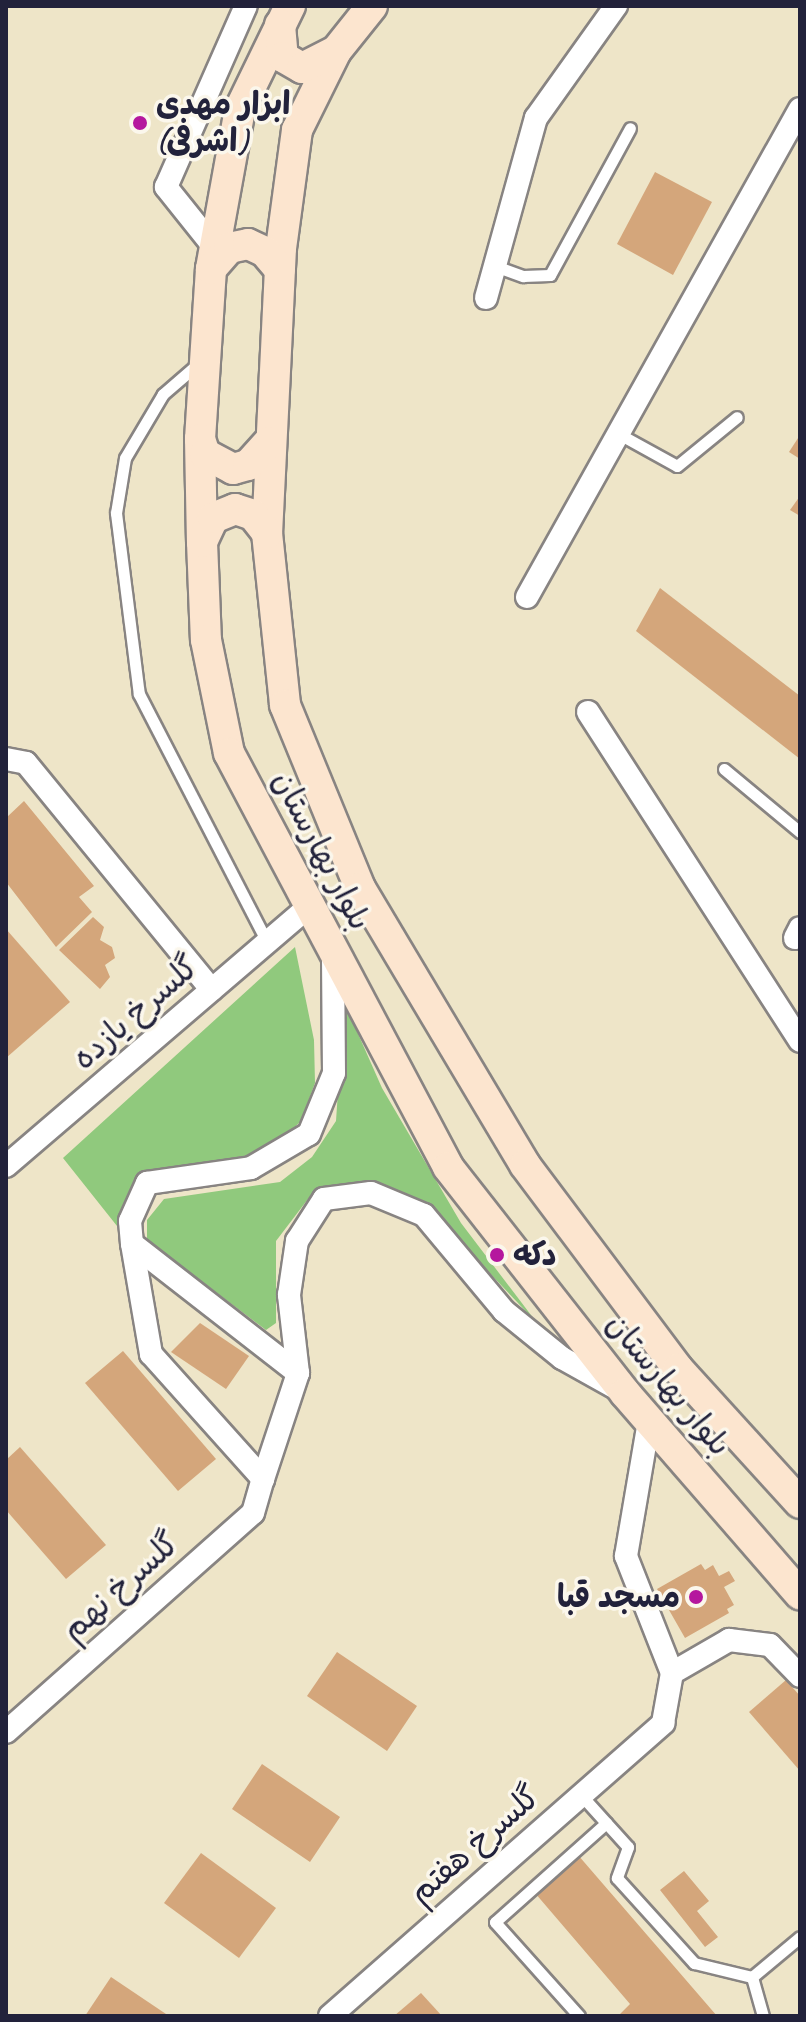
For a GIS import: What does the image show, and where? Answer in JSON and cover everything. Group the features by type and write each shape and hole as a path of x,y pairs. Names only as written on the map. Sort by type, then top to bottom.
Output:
{"street":[{"path":"246,6 166,187 213,258 229,248 248,244 265,252 280,270"},
{"name":"بلوار بهارستان","path":"372,6 336,51 297,130 280,270 269,442 267,533 285,705 360,888 525,1165 678,1369 800,1503"},
{"path":"486,298 536,118 616,6"},
{"path":"285,16 283,57 302,68 336,51"},
{"name":"بلوار بهارستان","path":"285,16 240,109 213,258 200,439 202,542 206,640 229,753 307,908 448,1167 625,1393 800,1594"},
{"path":"218,65 254,79"},
{"path":"527,597 800,109"},
{"path":"200,439 205,454 233,469 248,465 269,442"},
{"path":"202,542 213,518 235,509 253,515 267,533"},
{"path":"588,712 800,1041"},
{"path":"16,761 212,990"},
{"name":"گلسرخ یازده","path":"6,1166 307,908"},
{"path":"263,1479 151,1354 130,1221 147,1183 251,1168 309,1134 334,1073 333,953"},
{"path":"298,1373 289,1295 297,1241 324,1199 371,1193 424,1215 504,1311 562,1358 625,1393"},
{"path":"132,1244 298,1373"},
{"name":"گلسرخ نهم","path":"6,1732 253,1513 298,1373"},
{"path":"649,1421 626,1556 672,1673 729,1640 770,1645 800,1676"},
{"name":"گلسرخ هفتم","path":"330,2016 663,1723 672,1673"}],"lane":[{"path":"495,266 523,276 550,275 630,128"},
{"path":"206,357 163,394 125,458 116,513 139,694 267,942"},
{"path":"619,434 677,466 737,417"},
{"path":"724,769 800,832"},
{"path":"581,1795 628,1847 617,1878 694,1963 752,1977"},
{"path":"579,2016 495,1922 606,1823"},
{"path":"752,1977 800,1937"},
{"path":"752,1977 763,2016"}],"green space":[{"path":"295,947 314,1040 315,1083 301,1121 279,1142 250,1155 158,1170 136,1179 117,1226 63,1158"},
{"path":"344,1002 382,1088 461,1223 537,1323 428,1208 378,1185 326,1188 308,1199 276,1241 276,1323 266,1330 147,1240 147,1220 164,1199 280,1182 312,1157 336,1121"}],"building":[{"path":"655,172 712,202 673,275 617,244"},
{"path":"800,435 800,459 789,452"},
{"path":"800,496 800,516 790,510"},
{"path":"660,588 800,696 800,759 636,631"},
{"path":"24,801 94,886 79,897 92,912 56,947 6,882 6,818"},
{"path":"93,917 104,927 100,940 112,947 115,958 105,965 110,977 100,989 59,950"},
{"path":"6,929 70,1002 6,1058"},
{"path":"200,1323 249,1356 226,1389 171,1352"},
{"path":"123,1351 216,1459 178,1491 85,1383"},
{"path":"20,1447 106,1545 66,1579 6,1510 6,1460"},
{"name":"مسجد قبا","path":"701,1564 705,1570 713,1565 719,1576 729,1571 735,1581 724,1587 734,1605 727,1609 729,1613 685,1638 657,1589"},
{"path":"337,1652 417,1706 387,1751 307,1696"},
{"path":"786,1680 800,1696 800,1771 749,1712"},
{"path":"262,1764 340,1817 310,1862 232,1809"},
{"path":"201,1853 276,1908 239,1958 164,1903"},
{"path":"578,1855 717,2016 618,2016 630,2004 535,1893"},
{"path":"684,1871 709,1901 697,1911 718,1937 705,1947 660,1890"},
{"path":"111,1977 169,2016 85,2016"},
{"path":"421,1993 442,2016 394,2016"}],"place":[{"name":"ابزار مهدی (اشرفی)","path":"140,123"},
{"name":"دکه","path":"497,1255"},
{"name":"مسجد قبا","path":"696,1597"}]}
